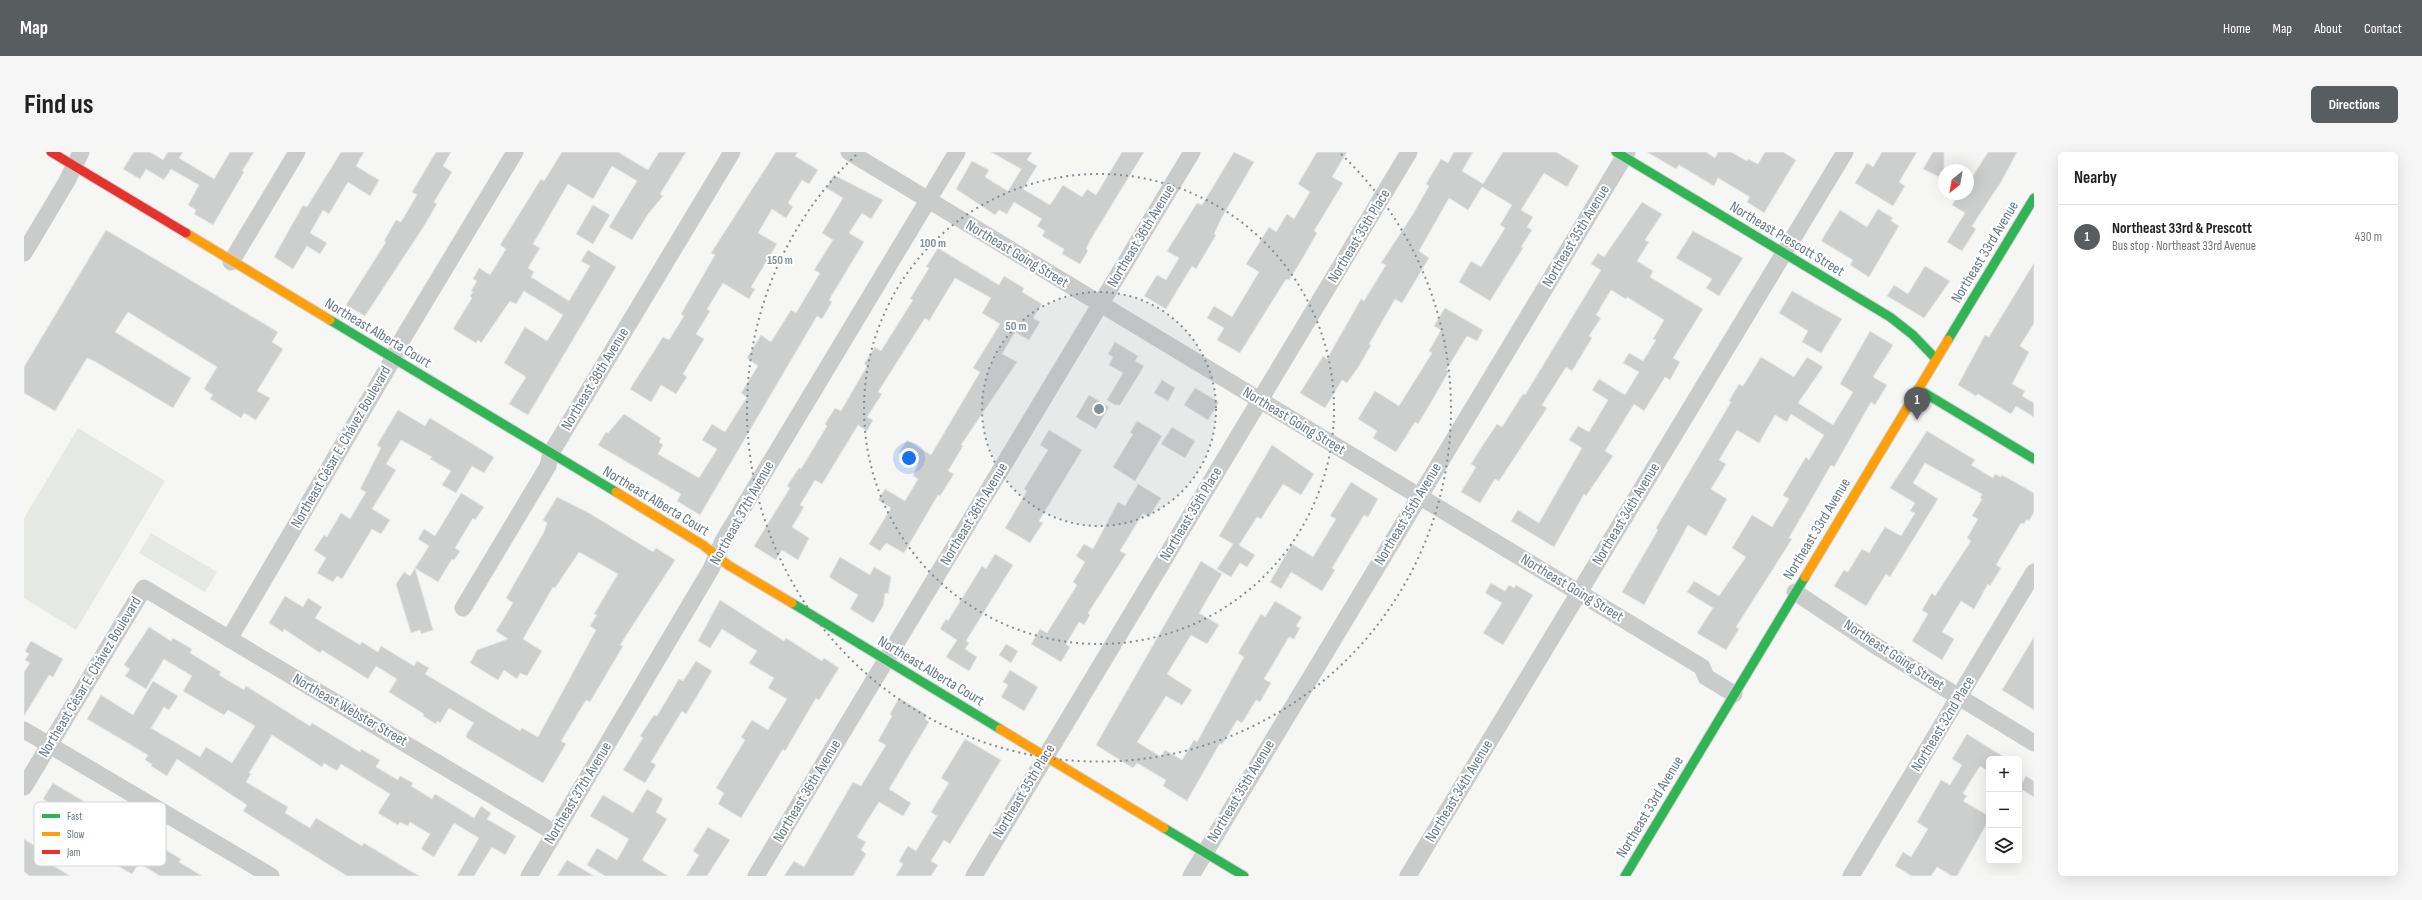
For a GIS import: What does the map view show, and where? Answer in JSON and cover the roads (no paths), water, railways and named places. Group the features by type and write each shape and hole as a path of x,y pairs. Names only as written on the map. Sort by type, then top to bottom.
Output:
{"street":[{"name":"Northeast Alberta Court","path":"51,152 77,159 231,262 703,544 716,556 1244,876"},
{"path":"231,262 297,152"},
{"name":"Northeast César E. Chávez Boulevard","path":"229,639 393,359 400,343 515,152"},
{"name":"Northeast 38th Avenue","path":"463,608 548,466 551,453 732,152"},
{"name":"Northeast Going Street","path":"849,152 1702,667 1706,677 1734,694"},
{"name":"Northeast 37th Avenue","path":"529,876 716,556 723,541 957,152"},
{"name":"Northeast 36th Avenue","path":"756,876 1192,152"},
{"name":"Northeast 35th Place","path":"974,876 1410,152"},
{"name":"Northeast 34th Avenue","path":"1408,876 1578,592 1845,152"},
{"name":"Northeast Prescott Street","path":"1622,154 1899,324 1936,359"},
{"name":"Northeast 35th Avenue","path":"1191,876 1622,154"},
{"path":"24,253 77,159"},
{"name":"Northeast 33rd Avenue","path":"1625,876 2034,198"},
{"path":"1918,389 2034,459"},
{"name":"Northeast 32nd Place","path":"1851,876 2034,572"},
{"name":"Northeast César E. Chávez Boulevard","path":"24,787 144,588"},
{"name":"Northeast Webster Street","path":"144,588 555,833"},
{"name":"Northeast Going Street","path":"1796,592 1959,697 2034,743"},
{"path":"24,730 146,802"},
{"path":"166,814 271,876"}],"place":[{"name":"Northeast 33rd & Prescott","path":"1917,420"}]}
